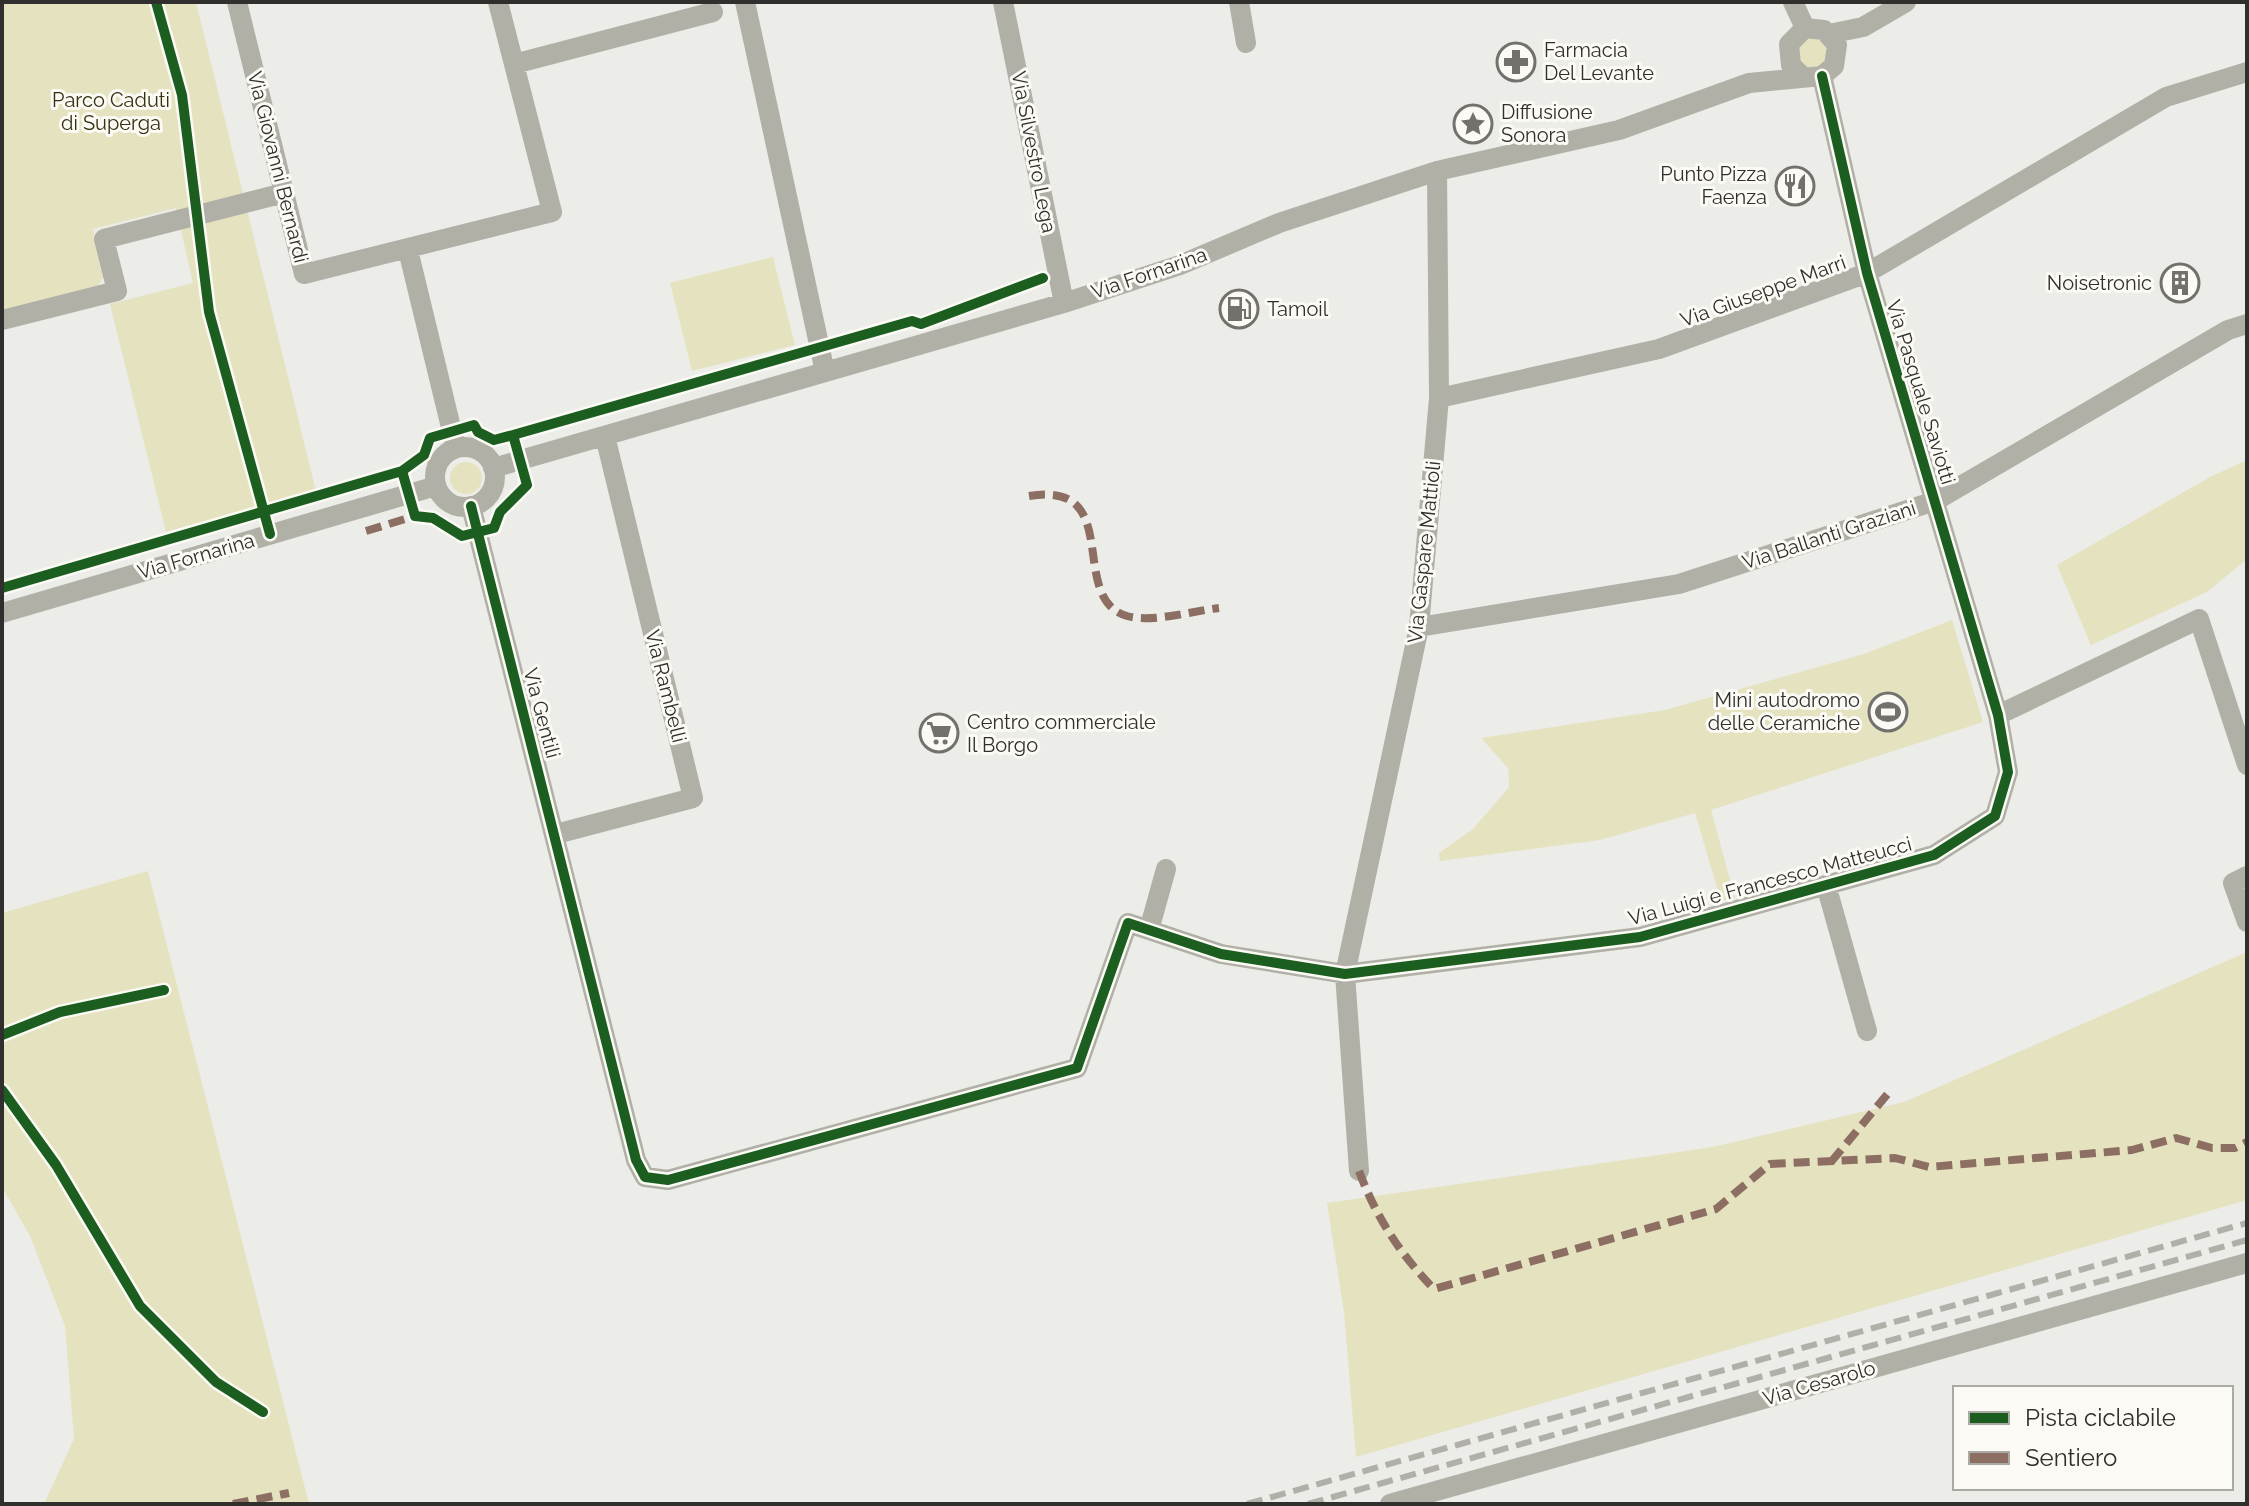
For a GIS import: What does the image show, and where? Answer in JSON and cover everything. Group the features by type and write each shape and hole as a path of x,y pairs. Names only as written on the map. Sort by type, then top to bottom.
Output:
{"street":[{"name":"Via Giovanni Bernardi","path":"237,2 304,274 552,212 498,2"},
{"path":"745,2 825,372"},
{"name":"Via Silvestro Lega","path":"1003,2 1064,303"},
{"path":"1239,2 1246,43"},
{"path":"1793,2 1805,28"},
{"path":"1834,42 1906,2"},
{"path":"514,64 713,12"},
{"path":"1749,83 1787,52 1792,37 1805,28 1818,28 1834,42 1834,66 1812,75 1791,65 1787,52"},
{"name":"Via Giuseppe Marri","path":"1439,398 1659,349 1867,273 2166,97 2247,72"},
{"name":"Via Fornarina","path":"493,468 1064,303 1180,265 1279,223 1437,171 1619,130 1749,83 1812,75"},
{"name":"Via Pasquale Saviotti","path":"1812,75 1867,273 1998,715"},
{"name":"Via Gaspare Mattioli","path":"1359,1171 1345,974 1419,627 1439,398 1437,171"},
{"path":"2,320 117,291 104,239 284,193"},
{"path":"408,250 456,448"},
{"name":"Via Ballanti Graziani","path":"1419,627 1679,584 1935,501 2228,330 2247,324"},
{"name":"Via Rambelli","path":"556,834 693,798 605,436"},
{"path":"465,446 483,452 493,468 493,487 480,502 471,506 446,500 436,486 434,477 440,459 456,448 465,446"},
{"name":"Via Fornarina","path":"2,613 436,486"},
{"name":"Via Gentili","path":"471,506 636,1160 645,1177 668,1180 1077,1068"},
{"path":"1998,715 2199,619 2247,765"},
{"name":"Via Luigi e Francesco Matteucci","path":"1077,1068 1128,923 1221,954 1345,974 1640,937 1934,855 1995,816 2008,772 1998,715"},
{"path":"1149,930 1166,869"},
{"path":"2247,876 2233,883 2247,922"},
{"name":"Via Luigi e Francesco Matteucci","path":"1826,885 1867,1031"},
{"name":"Via Cesarolo","path":"1390,1504 2247,1263"}],"green space":[{"name":"Parco Caduti di Superga","path":"2,2 196,2 316,491 166,532 110,304 193,283 176,208 93,229 103,277 98,286 2,310"},
{"path":"1817,37 1828,47 1827,62 1812,70 1802,66 1797,50 1806,38"},
{"path":"773,257 795,345 692,371 670,283"},
{"path":"2247,460 2247,559 2207,592 2091,645 2057,565 2210,477"},
{"path":"466,462 477,467 482,478 477,489 466,494 455,489 450,478 455,467"},
{"path":"1952,620 1983,722 1711,810 1735,898 1721,901 1695,813 1600,840 1440,861 1439,853 1473,829 1509,787 1508,768 1481,738 1665,710 1864,654"},
{"path":"148,871 309,1504 44,1504 74,1439 65,1326 30,1236 2,1187 2,913"},
{"path":"2247,952 2247,1200 1356,1457 1344,1312 1327,1203 1713,1147 1904,1102"}],"railway":[{"path":"1247,1504 2247,1223"},
{"path":"1308,1504 2247,1240"}],"marked path":[{"path":"1029,496 1059,496 1077,505 1087,522 1100,587 1109,605 1127,616 1160,617 1219,608"},
{"path":"366,531 415,516"},
{"path":"1831,1162 1890,1091"},
{"path":"1359,1171 1390,1234 1434,1289 1716,1209 1770,1164 1895,1158 1929,1167 2132,1150 2176,1138 2212,1148 2235,1148 2247,1142"},
{"path":"233,1504 289,1493"}],"cycle path":[{"path":"156,2 182,95 209,312 270,534"},
{"path":"471,506 636,1160 645,1177 668,1180 1077,1068 1128,923 1221,954 1345,974 1640,937 1934,855 1995,816 2008,772 1998,715 1867,273 1822,76"},
{"path":"513,435 912,321 921,324 1043,278"},
{"path":"2,588 402,471 424,455 430,438 474,425 478,432 494,440 513,435 527,485 500,512 494,528 462,536 433,518 415,516 402,471"},
{"path":"2,1035 60,1012 164,990"},
{"path":"2,1090 56,1165 140,1306 216,1382 263,1412"}],"place":[{"name":"Farmacia Del Levante","path":"1516,62"},
{"name":"Diffusione Sonora","path":"1473,124"},
{"name":"Punto Pizza Faenza","path":"1795,186"},
{"name":"Noisetronic","path":"2180,283"},
{"name":"Tamoil","path":"1239,309"},
{"name":"Mini autodromo delle Ceramiche","path":"1888,712"},
{"name":"Centro commerciale Il Borgo","path":"939,733"}]}
